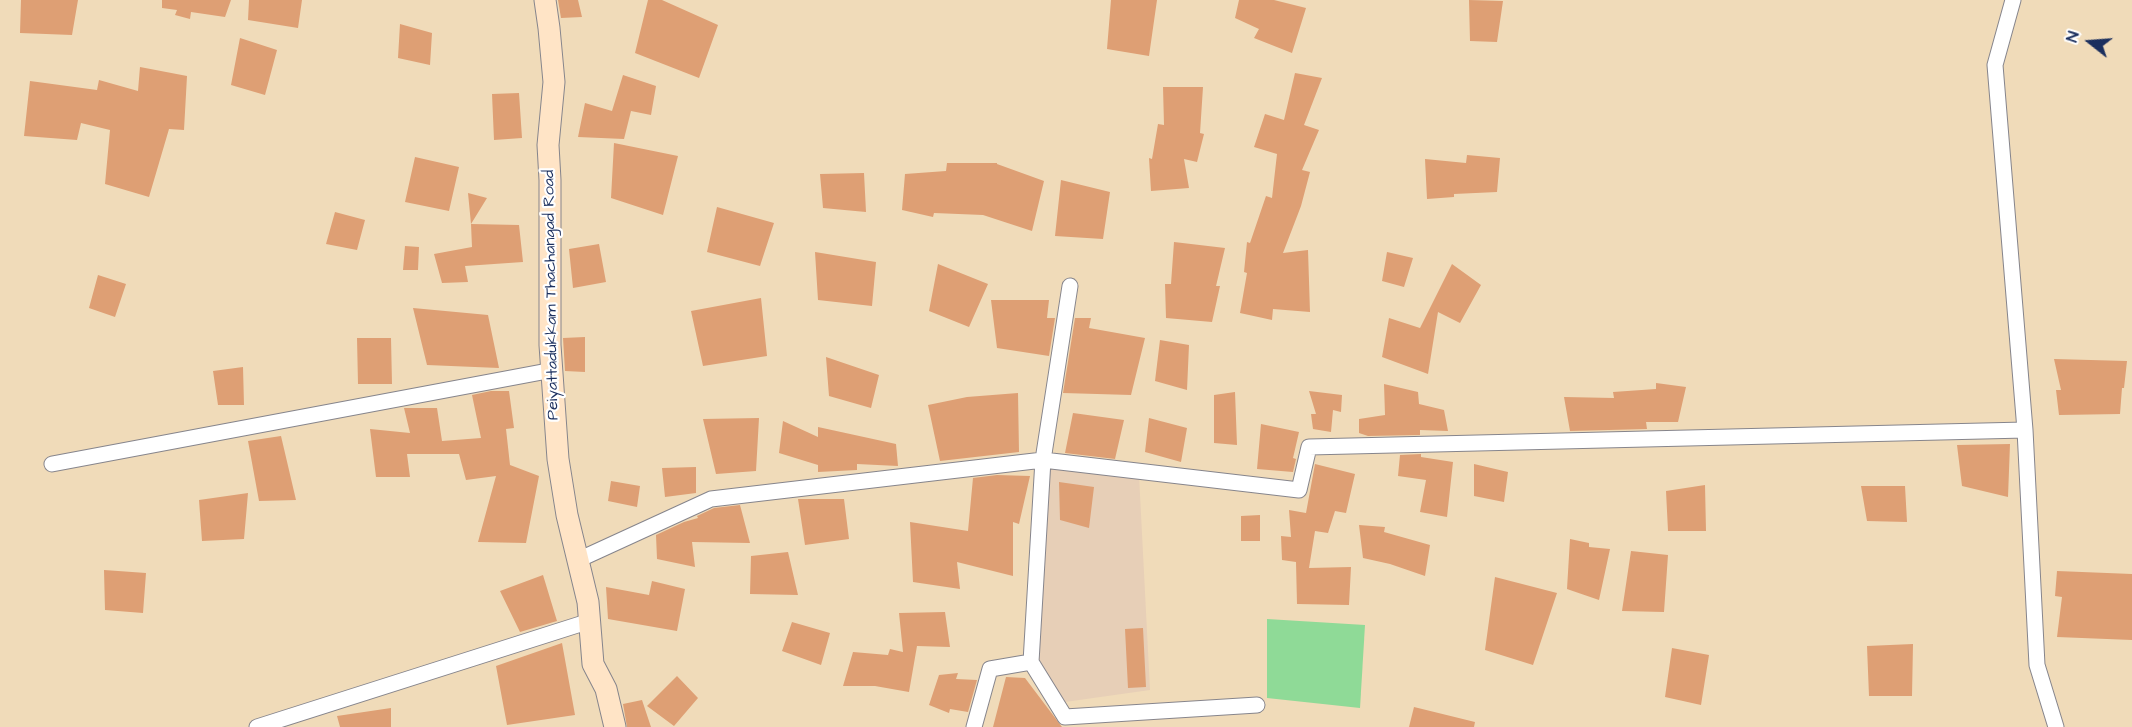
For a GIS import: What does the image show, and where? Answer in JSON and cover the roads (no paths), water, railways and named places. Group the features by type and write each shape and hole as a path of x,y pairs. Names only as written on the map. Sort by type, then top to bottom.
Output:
{"main road":[{"name":"Peiyattadukkam Thachangad Road","path":"544,0 554,82 548,145 550,345 558,459 567,515 588,602 593,664 606,689 615,727"}],"street":[{"path":"2013,0 1995,64 2025,430 2037,665 2056,727"},
{"path":"1070,286 1043,460 1031,662 1065,717 1257,705"},
{"path":"52,464 553,370"},
{"path":"579,560 711,499 1043,460 1299,490 1309,447 2025,430"},
{"path":"257,727 590,621"},
{"path":"974,727 990,669 1031,662"}]}
